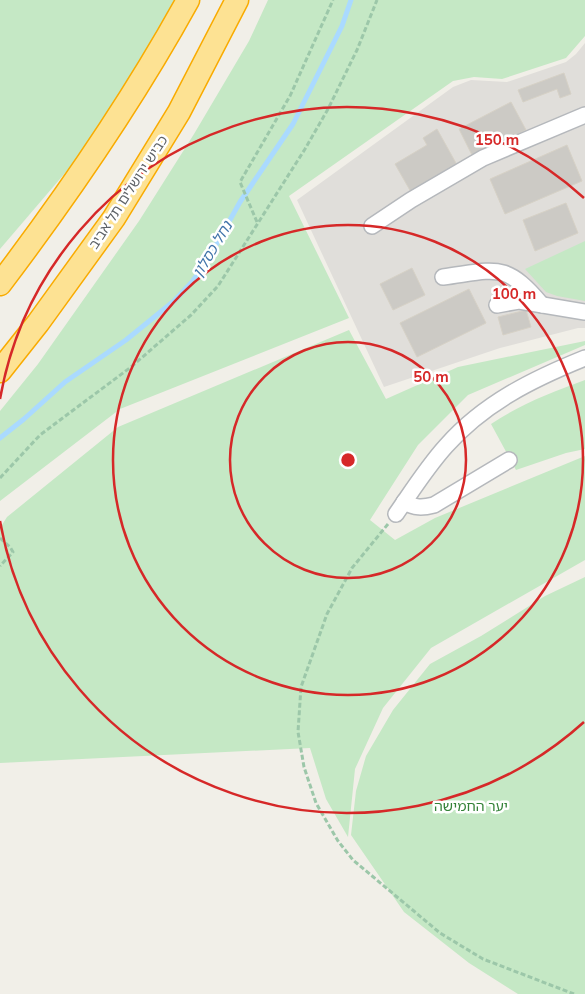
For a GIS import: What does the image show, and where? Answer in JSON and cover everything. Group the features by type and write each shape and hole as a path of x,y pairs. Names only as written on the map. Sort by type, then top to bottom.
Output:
{"highway":[{"path":"0,284 101,144 150,66 188,0"},
{"name":"כביש ירושלים תל אביב","path":"0,372 114,218 179,112 237,0"}],"street":[{"path":"372,226 411,200 483,158 585,115"},
{"path":"444,277 491,270 502,271 524,284 542,305"},
{"path":"497,305 519,301 585,312"},
{"path":"400,508 447,444 486,409 523,386 585,358"},
{"path":"400,508 425,508 434,505 509,460"}],"path":[{"path":"257,223 240,182 290,96 333,0"},
{"path":"0,478 40,435 55,422 116,379 206,300 234,262 305,149 358,50 377,0"},
{"path":"400,508 352,568 327,614 301,687 298,732 304,767 316,803 338,841 353,860 440,933 482,959 574,994"},
{"path":"0,538 13,552 0,566"}],"shaded area":[{"path":"585,43 585,328 578,328 500,348 384,387 297,200 453,87 471,80 507,82 566,62"}],"green space":[{"path":"0,0 179,0 142,83 0,249"},
{"path":"268,0 585,0 585,36 566,58 502,79 474,77 453,81 289,196 349,318 120,409 0,501 0,411 38,364 139,221 194,134 249,41"},
{"path":"585,241 585,301 546,292 525,269"},
{"path":"349,330 386,399 458,367 585,341 585,345 468,395 418,445 370,520 395,540 435,518 585,456 585,560 431,648 383,708 355,769 348,837 326,799 310,748 0,763 0,528 7,517 118,427"},
{"path":"585,380 585,449 566,453 516,470 491,424 525,404"},
{"name":"יער החמישה","path":"585,577 585,994 518,994 469,963 404,912 351,835 356,791 366,756 393,710 430,664 481,636 545,596"}],"building":[{"path":"564,73 571,94 560,98 557,89 523,102 518,90"},
{"path":"511,102 526,130 473,157 459,129"},
{"path":"437,129 457,165 411,192 395,164 427,145 423,138"},
{"path":"567,145 582,181 505,214 490,179"},
{"path":"566,203 578,233 535,251 523,220"},
{"path":"412,268 425,295 393,310 380,284"},
{"path":"469,289 486,323 417,357 400,323"},
{"path":"526,310 531,327 503,335 498,317"}],"waterway":[{"name":"נחל כסלון","path":"0,438 65,382 126,340 174,301 192,282 207,261 240,202 293,124 342,26 351,0"}]}
